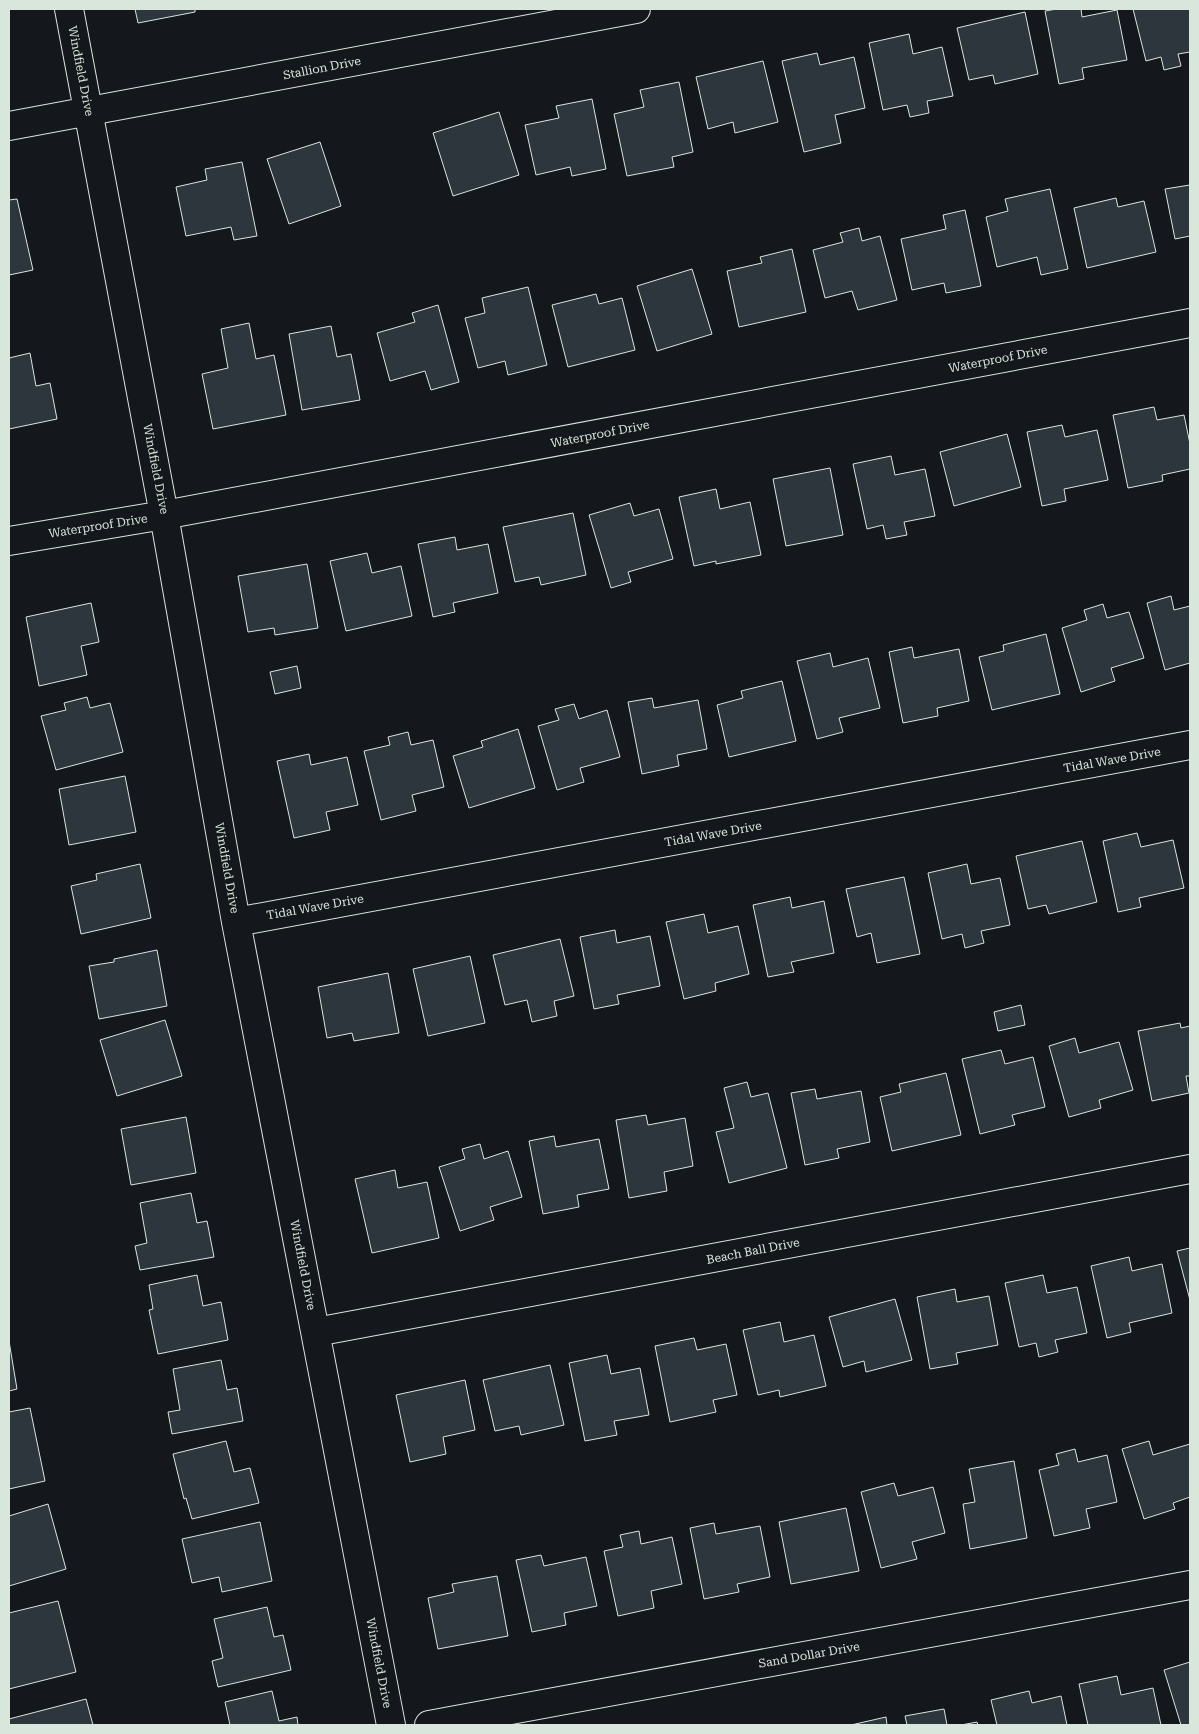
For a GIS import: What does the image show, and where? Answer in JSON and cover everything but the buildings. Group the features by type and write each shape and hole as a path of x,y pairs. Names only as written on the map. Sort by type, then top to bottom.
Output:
{"street":[{"name":"Windfield Drive","path":"69,9 164,516 236,922 391,1725"},
{"name":"Stallion Drive","path":"9,126 636,9"},
{"name":"Waterproof Drive","path":"9,541 164,516 1190,322"},
{"name":"Tidal Wave Drive","path":"236,922 1190,746"},
{"name":"Beach Ball Drive","path":"316,1332 1190,1169"},
{"name":"Sand Dollar Drive","path":"428,1725 1190,1585"}]}
